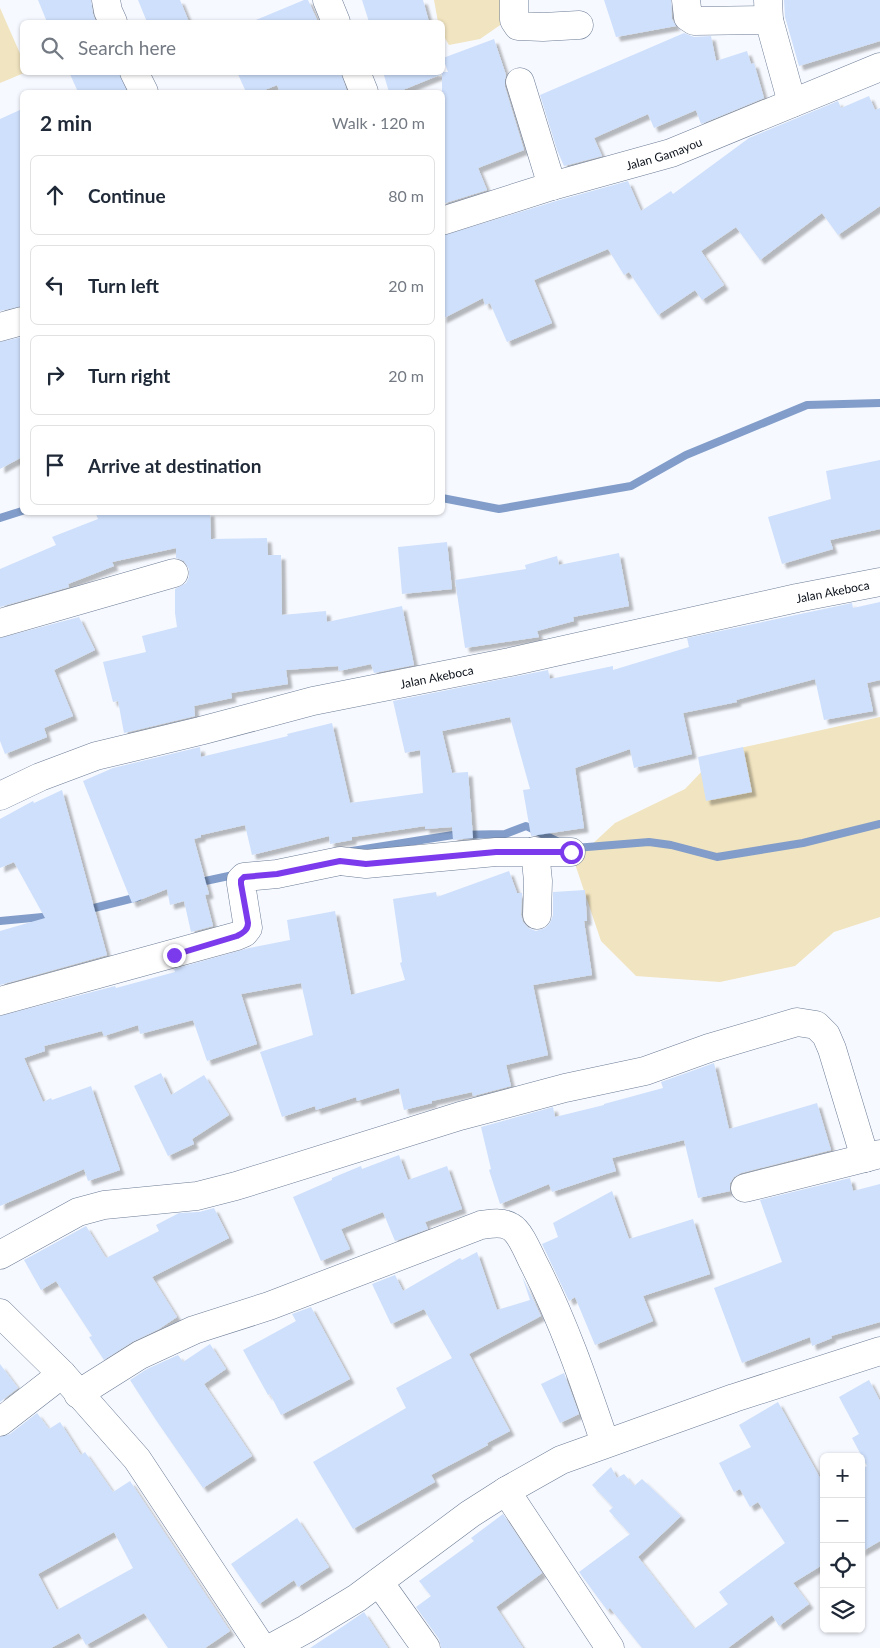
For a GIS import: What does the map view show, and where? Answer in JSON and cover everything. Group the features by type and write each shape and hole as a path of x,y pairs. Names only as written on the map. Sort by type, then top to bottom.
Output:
{"street":[{"path":"106,0 112,20"},
{"path":"327,0 335,20"},
{"path":"514,0 514,20 518,26 550,27 579,25"},
{"path":"686,0 688,17 694,21 768,10 792,103"},
{"name":"Jalan Gamayou","path":"445,220 552,186 671,153 880,67"},
{"path":"136,75 143,90"},
{"path":"357,75 363,90"},
{"path":"520,82 552,186"},
{"path":"0,327 20,322"},
{"path":"0,624 174,572"},
{"name":"Jalan Akeboca","path":"0,796 40,777 96,756 200,732 313,701 510,662 797,598 880,582"},
{"path":"535,851 538,881 537,915"},
{"path":"0,1001 244,933 248,928 241,884 241,880 244,877 277,874 340,861 366,864 466,854 535,851 571,852"},
{"path":"0,1256 78,1212 104,1205 197,1196 236,1186 460,1116 565,1088 644,1071 709,1048 797,1022 816,1025 826,1035 873,1156 745,1188"},
{"path":"0,1422 70,1384 140,1356 194,1330 269,1306 481,1225 497,1223 511,1227 524,1242 544,1282 572,1348 605,1443"},
{"path":"0,1313 70,1384 137,1459 262,1648"},
{"path":"271,1648 332,1614 379,1582 470,1514 561,1460 734,1398 879,1354"},
{"path":"506,1491 610,1648"},
{"path":"379,1582 426,1648"}],"shaded area":[{"path":"434,0 521,0 522,10 480,39 449,45 445,38 445,20 438,20"},
{"path":"0,8 20,53 20,75 0,83"},
{"path":"880,717 880,917 834,932 795,966 720,982 636,976 601,941 574,861 615,823 685,789 706,767 727,751"}],"building":[{"path":"38,0 91,0 95,20 46,20"},
{"path":"138,0 180,0 188,20 146,20"},
{"path":"308,0 317,20 256,20"},
{"path":"362,0 423,0 428,20 368,20"},
{"path":"604,0 671,0 672,19 676,26 616,37"},
{"path":"784,0 880,0 880,41 799,66 785,17"},
{"path":"684,33 694,37 711,36 716,61 747,51 751,64 754,63 764,98 701,124 696,110 654,128 648,114 594,138 602,156 564,166 557,150 540,95"},
{"path":"494,39 506,75 505,87 524,150 478,168 487,190 445,203 445,90 442,90 442,75 448,72 445,57"},
{"path":"70,75 120,75 126,90 77,90"},
{"path":"238,75 342,75 346,90 279,90 277,85 265,90 245,90"},
{"path":"384,75 440,75 403,90 388,90"},
{"path":"869,96 875,110 880,108 880,206 838,235 822,213 760,260 736,227 701,251 724,285 702,300 695,290 658,315 629,272 624,275 608,249 534,280 552,323 507,342 490,303 485,305 483,298 445,317 445,235 628,181 641,211 671,191 673,194 749,138 838,101 841,108"},
{"path":"20,110 20,306 0,311 0,119"},
{"path":"20,337 20,458 0,469 0,342"},
{"path":"880,460 880,529 830,540 833,549 782,564 768,517 831,499 826,471"},
{"path":"96,515 210,515 211,539 267,538 268,555 281,555 282,615 326,611 327,622 402,606 414,665 374,673 371,664 339,671 338,666 286,670 288,684 231,693 232,698 194,706 195,716 124,733 118,701 113,702 103,662 146,652 142,636 177,627 175,589 186,583 189,577 189,569 184,561 176,558 176,548 112,562 114,566 68,584 69,587 0,607 0,569 56,545 52,537 98,519"},
{"path":"447,542 452,589 402,594 398,547"},
{"path":"619,553 629,606 573,617 574,621 537,631 539,637 465,648 455,580 526,569 525,565 557,556 559,565"},
{"path":"880,602 880,680 867,683 873,711 824,720 815,679 736,700 737,702 683,713 692,754 634,768 630,749 575,768 584,828 531,836 523,790 530,789 510,717 442,731 452,773 468,772 473,838 453,840 452,827 425,829 425,826 352,837 352,840 330,844 329,836 252,855 245,825 201,835 201,837 194,839 209,894 205,895 213,926 191,932 184,901 170,905 167,889 132,903 83,781 113,768 200,747 201,757 288,736 287,734 332,723 350,803 423,793 420,750 405,753 393,701 548,670 550,679 613,666 613,670 689,647 687,638 852,603 853,608"},
{"path":"79,617 95,650 54,670 73,716 44,728 47,737 5,754 0,741 0,638"},
{"path":"743,747 752,792 706,801 698,757"},
{"path":"62,790 107,955 0,985 0,931 45,918 14,862 0,868 0,819 33,801 34,803"},
{"path":"509,871 517,893 522,893 521,915 523,922 528,928 536,931 545,928 550,923 553,915 553,892 585,890 587,921 584,921 592,975 533,985 548,1055 506,1065 511,1086 473,1096 472,1092 432,1101 432,1103 404,1110 399,1088 357,1101 356,1097 316,1110 315,1106 282,1117 260,1052 313,1035 301,983 241,994 257,1044 207,1061 193,1020 140,1034 138,1025 104,1036 102,1031 44,1046 45,1051 24,1058 43,1102 91,1086 120,1170 88,1181 84,1169 0,1206 0,1016 175,972 174,969 249,948 290,940 287,920 335,911 351,995 405,980 400,963 402,962 393,899 436,892 437,897"},
{"path":"714,1063 729,1129 817,1103 831,1150 741,1173 734,1177 730,1183 730,1191 698,1198 684,1140 612,1158 616,1171 552,1192 549,1184 500,1204 489,1170 491,1169 481,1127 553,1107 555,1117 604,1105 663,1088 661,1082"},
{"path":"161,1073 171,1095 204,1075 229,1115 192,1139 194,1144 168,1156 134,1086"},
{"path":"399,1155 408,1180 447,1166 462,1209 425,1222 428,1229 395,1241 383,1212 341,1229 350,1249 321,1261 293,1197 361,1166 362,1169"},
{"path":"850,1178 853,1191 880,1184 880,1322 831,1336 832,1338 812,1346 810,1337 742,1363 714,1288 782,1262 760,1200"},
{"path":"612,1191 629,1239 693,1219 710,1274 643,1296 653,1321 595,1345 575,1297 569,1301 542,1244 558,1237 553,1223"},
{"path":"214,1208 229,1238 152,1277 177,1317 104,1360 89,1337 92,1336 56,1281 41,1290 24,1260 86,1226 106,1258 159,1231 156,1225 179,1213 199,1212"},
{"path":"477,1252 497,1310 530,1300 522,1276 541,1316 469,1354 510,1431 487,1443 488,1445 431,1475 435,1482 353,1529 313,1462 406,1408 396,1388 452,1358 424,1309 391,1324 372,1284 395,1275 403,1291 460,1258 462,1260"},
{"path":"311,1307 350,1379 281,1415 243,1350 296,1321 292,1314"},
{"path":"210,1344 226,1369 204,1384 252,1456 203,1488 130,1380 147,1369 178,1355 183,1362"},
{"path":"0,1364 18,1388 0,1402"},
{"path":"564,1373 579,1414 560,1423 541,1384"},
{"path":"869,1380 880,1401 880,1541 865,1550 865,1467 867,1466 865,1453 860,1453 852,1438 859,1434 839,1397"},
{"path":"778,1402 820,1478 820,1566 793,1583 809,1604 779,1626 772,1615 728,1648 642,1648 610,1608 607,1610 579,1572 630,1534 609,1511 613,1507 592,1485 611,1467 617,1478 624,1474 634,1486 642,1479 681,1516 638,1557 694,1629 728,1604 719,1592 785,1543 758,1502 750,1507 740,1489 734,1492 719,1463 751,1447 739,1425"},
{"path":"37,1413 49,1429 60,1422 81,1455 85,1452 113,1492 130,1481 230,1631 205,1648 168,1648 144,1613 86,1645 79,1633 51,1648 0,1648 0,1437 10,1434","holes":["114,1532 133,1568 57,1610 38,1574"]},
{"path":"503,1514 542,1573 496,1607 523,1648 441,1648 439,1639 416,1607 431,1596 419,1581 474,1541 471,1538"},
{"path":"297,1518 329,1567 298,1587 294,1580 259,1604 231,1564"},
{"path":"364,1612 388,1648 310,1648 342,1627"}],"waterway":[{"path":"445,499 499,509 631,486 686,455 807,405 880,403"},
{"path":"0,518 20,512"},
{"path":"575,848 649,842 671,845 717,857 803,843 880,824"},
{"path":"352,851 453,835 505,834 526,826 557,841"},
{"path":"196,883 238,874"},
{"path":"86,910 138,897"},
{"path":"0,921 53,916"}],"route":[{"path":"174,955 244,933 248,928 248,923 241,884 241,880 244,877 277,874 340,861 366,864 496,852 571,852"}]}
